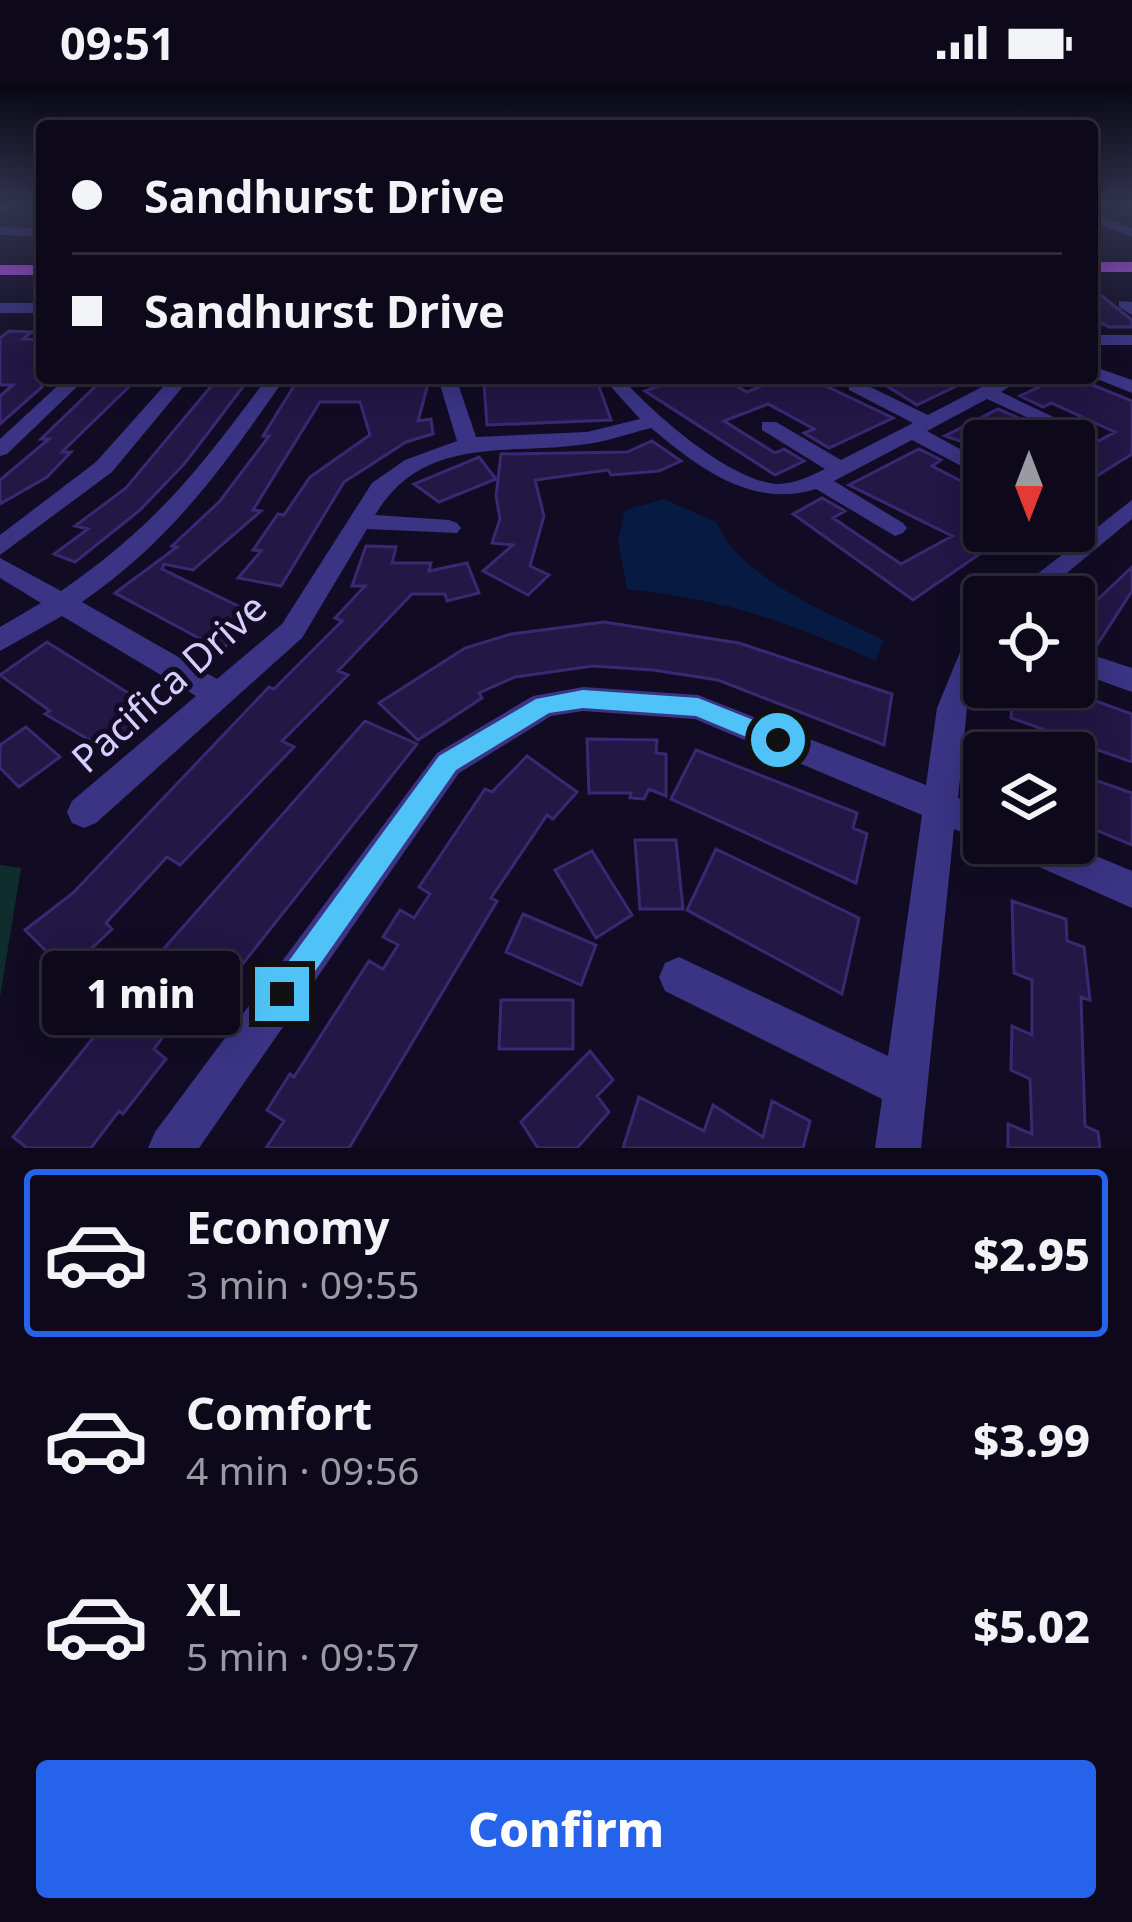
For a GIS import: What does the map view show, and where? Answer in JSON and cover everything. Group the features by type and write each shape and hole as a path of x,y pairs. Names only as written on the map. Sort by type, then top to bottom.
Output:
{"main road":[{"path":"0,260 36,260"},
{"path":"1098,264 1132,260"},
{"path":"0,270 36,270"}],"street":[{"path":"0,322 9,308"},
{"path":"1098,340 1132,340"},
{"path":"1098,373 1132,387"},
{"path":"0,450 71,384"},
{"path":"0,547 104,467 176,384"},
{"path":"0,640 61,607 199,485 272,384"},
{"path":"449,384 468,444"},
{"path":"617,384 655,421 742,480 768,490 794,490 818,481 997,384"},
{"path":"1001,384 1057,420"},
{"path":"856,386 963,457"},
{"name":"Pacifica Drive","path":"84,812 292,631 380,488 413,465 468,444 587,438 655,421"},
{"path":"769,426 842,469"},
{"path":"818,481 895,528"},
{"path":"1047,576 1132,507"},
{"path":"356,521 449,528"},
{"path":"0,567 61,607 216,693"},
{"path":"1095,667 1132,680"},
{"path":"898,1148 952,708 963,680"},
{"path":"171,1148 448,763 544,705 583,699 698,707 963,816"},
{"path":"1072,864 1132,890"},
{"path":"679,977 903,1086"}],"green space":[{"path":"0,865 21,868 0,997"}],"water":[{"path":"664,499 716,522 746,561 789,593 883,640 876,661 755,614 627,589 618,540 625,510"}],"building":[{"path":"1098,293 1132,320 1132,327 1109,327 1098,321"},
{"path":"9,331 32,332 23,339 36,340 36,384 42,387 0,424 0,396 13,385 0,385 0,338"},
{"path":"98,384 132,384 62,452 71,452 47,477 0,504 0,480 49,439 41,439"},
{"path":"213,384 245,384 185,463 139,511 75,562 54,554 88,529 75,526 126,488"},
{"path":"295,384 428,384 418,421 431,419 433,434 406,442 344,482 281,586 238,578 261,551 253,550 278,514 284,515 310,477 370,435 360,402 320,402 253,510 261,511 193,570 164,564 162,569 259,616 221,650 115,593 177,547 172,546 220,501 269,436 263,436"},
{"path":"484,384 598,384 611,420 487,425"},
{"path":"663,384 733,384 747,392 766,384 822,384 893,418 829,448 804,433 814,429 768,404 724,421 775,453 784,449 804,461 775,475 645,391"},
{"path":"884,384 961,384 917,405"},
{"path":"1045,384 1091,384 1132,401 1132,454 1095,477 1095,443 1115,432 1051,403 1043,407 1020,396"},
{"path":"998,409 1023,420 976,420"},
{"path":"963,427 963,442 945,436"},
{"path":"652,441 681,461 659,471 611,475 608,470 535,480 544,516 530,566 549,575 528,595 483,571 513,545 492,543 500,519 496,496 501,454 627,452"},
{"path":"919,449 941,460 932,466 963,482 963,552 983,552 913,600 793,514 822,498 845,511 833,518 901,564 952,536 849,485"},
{"path":"479,457 496,479 439,502 414,484"},
{"path":"366,546 396,547 392,563 431,563 429,571 467,563 479,593 447,601 445,594 412,594 338,671 348,675 282,741 294,747 180,865 167,857 106,923 112,929 67,972 25,930 73,893 269,687 274,689 342,621 335,618 365,586 352,586"},
{"path":"1132,567 1132,591 1097,645 1095,602"},
{"path":"604,622 739,643 892,694 884,745 718,680 653,670 593,666 515,677 479,693 482,698 418,740 379,703 465,648 511,634"},
{"path":"47,642 156,708 108,751 45,714 50,711 0,675"},
{"path":"1095,701 1132,714 1132,762 1095,749 1095,732 1051,732 1011,718 1012,708 1095,708"},
{"path":"365,721 417,744 188,1033 173,1023 154,1049 166,1059 123,1114 119,1111 91,1148 27,1148 13,1137 118,1007 114,1005"},
{"path":"26,727 60,757 19,787 0,768 0,745"},
{"path":"587,739 657,740 656,753 666,754 666,796 649,789 644,799 630,798 631,793 589,793"},
{"path":"696,750 857,813 853,828 867,834 856,883 671,799"},
{"path":"527,756 577,792 553,819 547,815 491,898 497,901 349,1148 266,1148 284,1121 267,1110 290,1074 294,1077 369,961 383,969 398,945 383,937 400,910 414,918 430,894 419,887 485,789 492,792"},
{"path":"1095,780 1132,793 1132,845 1095,830"},
{"path":"635,840 676,840 683,909 640,909"},
{"path":"716,849 859,918 842,994 687,910"},
{"path":"592,851 632,915 596,938 555,870"},
{"path":"1012,901 1066,919 1067,941 1084,947 1090,1000 1081,997 1085,1126 1098,1132 1100,1148 1008,1148 1008,1124 1032,1134 1030,1079 1011,1070 1012,1026 1032,1035 1032,980 1014,973"},
{"path":"523,914 596,945 581,985 506,952"},
{"path":"501,1000 573,1000 573,1049 499,1049"},
{"path":"590,1051 613,1080 597,1096 609,1112 577,1148 538,1148 521,1122"},
{"path":"639,1097 704,1131 713,1105 763,1137 772,1101 810,1121 803,1148 623,1148"}],"route":[{"path":"282,994 448,763 544,705 583,699 698,707 778,740"}]}
